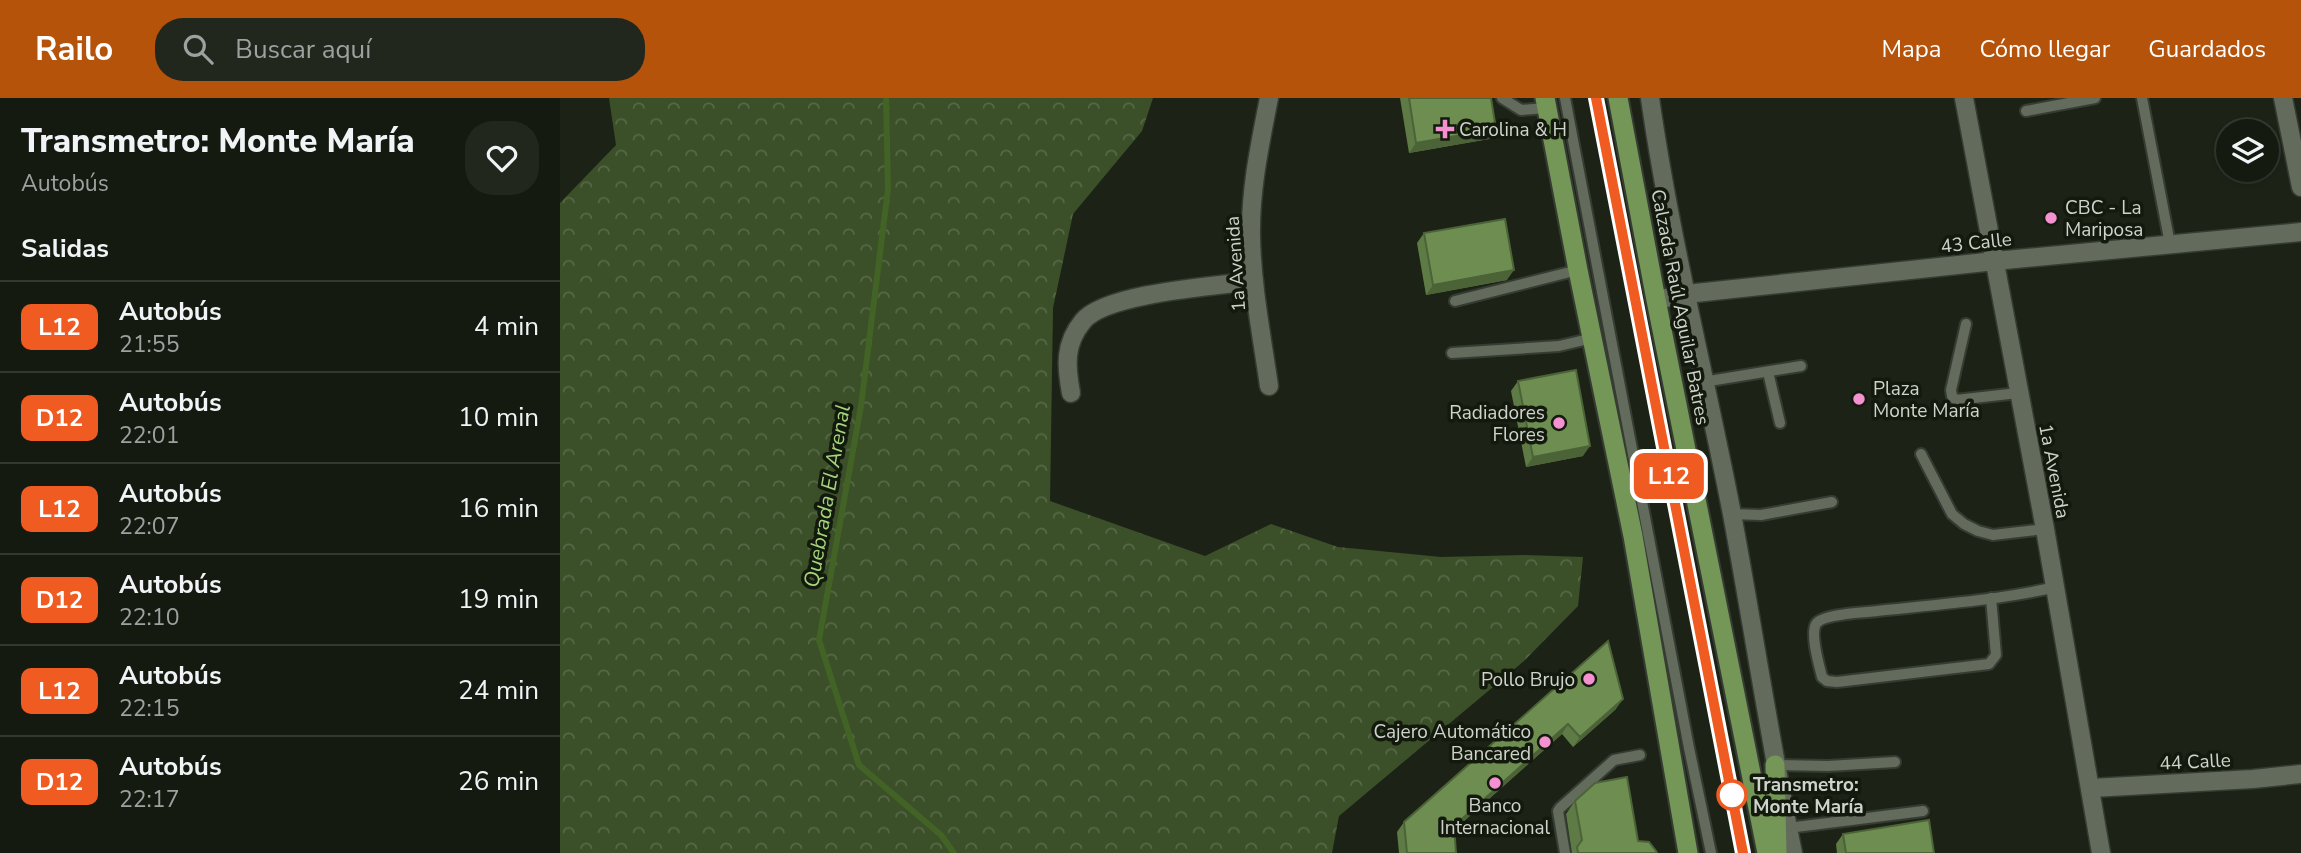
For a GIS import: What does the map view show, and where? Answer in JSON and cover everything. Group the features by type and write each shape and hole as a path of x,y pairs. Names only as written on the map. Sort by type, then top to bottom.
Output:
{"highway":[{"name":"Calzada Raúl Aguilar Batres","path":"1618,98 1767,853"},
{"path":"1546,103 1640,572 1688,853"},
{"path":"1775,765 1777,853"}],"street":[{"name":"1a Avenida","path":"1269,98 1253,190 1251,236 1254,281 1269,386"},
{"path":"1650,98 1660,164 1731,513 1793,853"},
{"name":"1a Avenida","path":"1964,98 2046,529 2101,853"},
{"path":"2283,98 2301,187"},
{"name":"43 Calle","path":"1656,300 1686,294 1995,261 2301,232"},
{"path":"1071,393 1066,366 1070,341 1083,320 1097,309 1155,294 1254,281"},
{"name":"44 Calle","path":"2092,788 2301,774"}],"lane":[{"path":"1502,98 1521,110 1546,103"},
{"path":"1565,98 1711,853"},
{"path":"1596,98 1743,853"},
{"path":"2026,111 2095,98"},
{"path":"2142,98 2170,244"},
{"path":"1455,301 1578,270"},
{"path":"1966,324 1951,390 1952,396 1956,400 1966,400 2018,393"},
{"path":"1452,353 1559,346 1594,338"},
{"path":"1703,382 1801,366"},
{"path":"1768,372 1780,423"},
{"path":"1921,454 1952,514 1964,524 1993,535 2046,529"},
{"path":"1731,513 1761,515 1832,502"},
{"path":"1991,598 1996,655 1989,664 1837,682 1827,681 1822,677 1814,637 1815,625 1821,618 1991,598 2025,594 2056,587"},
{"path":"1565,853 1558,811 1562,805 1614,760 1640,755"},
{"path":"1775,765 1895,762"},
{"path":"1788,828 1923,811"}],"green space":[{"path":"609,98 1153,98 1142,131 1073,214 1053,308 1050,501 1205,556 1271,524 1338,547 1441,557 1583,557 1578,606 1524,661 1339,816 1332,853 560,853 560,203 616,145"}],"building":[{"path":"1409,98 1491,98 1496,129 1416,143"},
{"path":"1505,219 1514,270 1433,285 1424,233"},
{"path":"1576,370 1590,446 1533,457 1518,381"},
{"path":"1608,641 1623,699 1580,737 1568,724 1454,826 1456,853 1407,853 1404,822"},
{"path":"1627,777 1638,841 1649,842 1657,853 1578,853 1577,847 1582,840 1575,801 1595,783"},
{"path":"1929,820 1934,853 1846,853 1843,834"}],"waterway":[{"name":"Quebrada El Arenal","path":"886,98 888,189 861,406 819,640 859,765 941,835 954,853"}],"bus line":[{"name":"L12","path":"1596,98 1743,853"}],"place":[{"name":"Carolina & H","path":"1445,129"},
{"name":"CBC - La Mariposa","path":"2051,218"},
{"name":"Plaza Monte María","path":"1859,399"},
{"name":"Radiadores Flores","path":"1559,423"},
{"name":"Pollo Brujo","path":"1589,679"},
{"name":"Cajero Automático Bancared","path":"1545,742"},
{"name":"Banco Internacional","path":"1495,783"},
{"name":"Transmetro: Monte María","path":"1732,795"}]}
